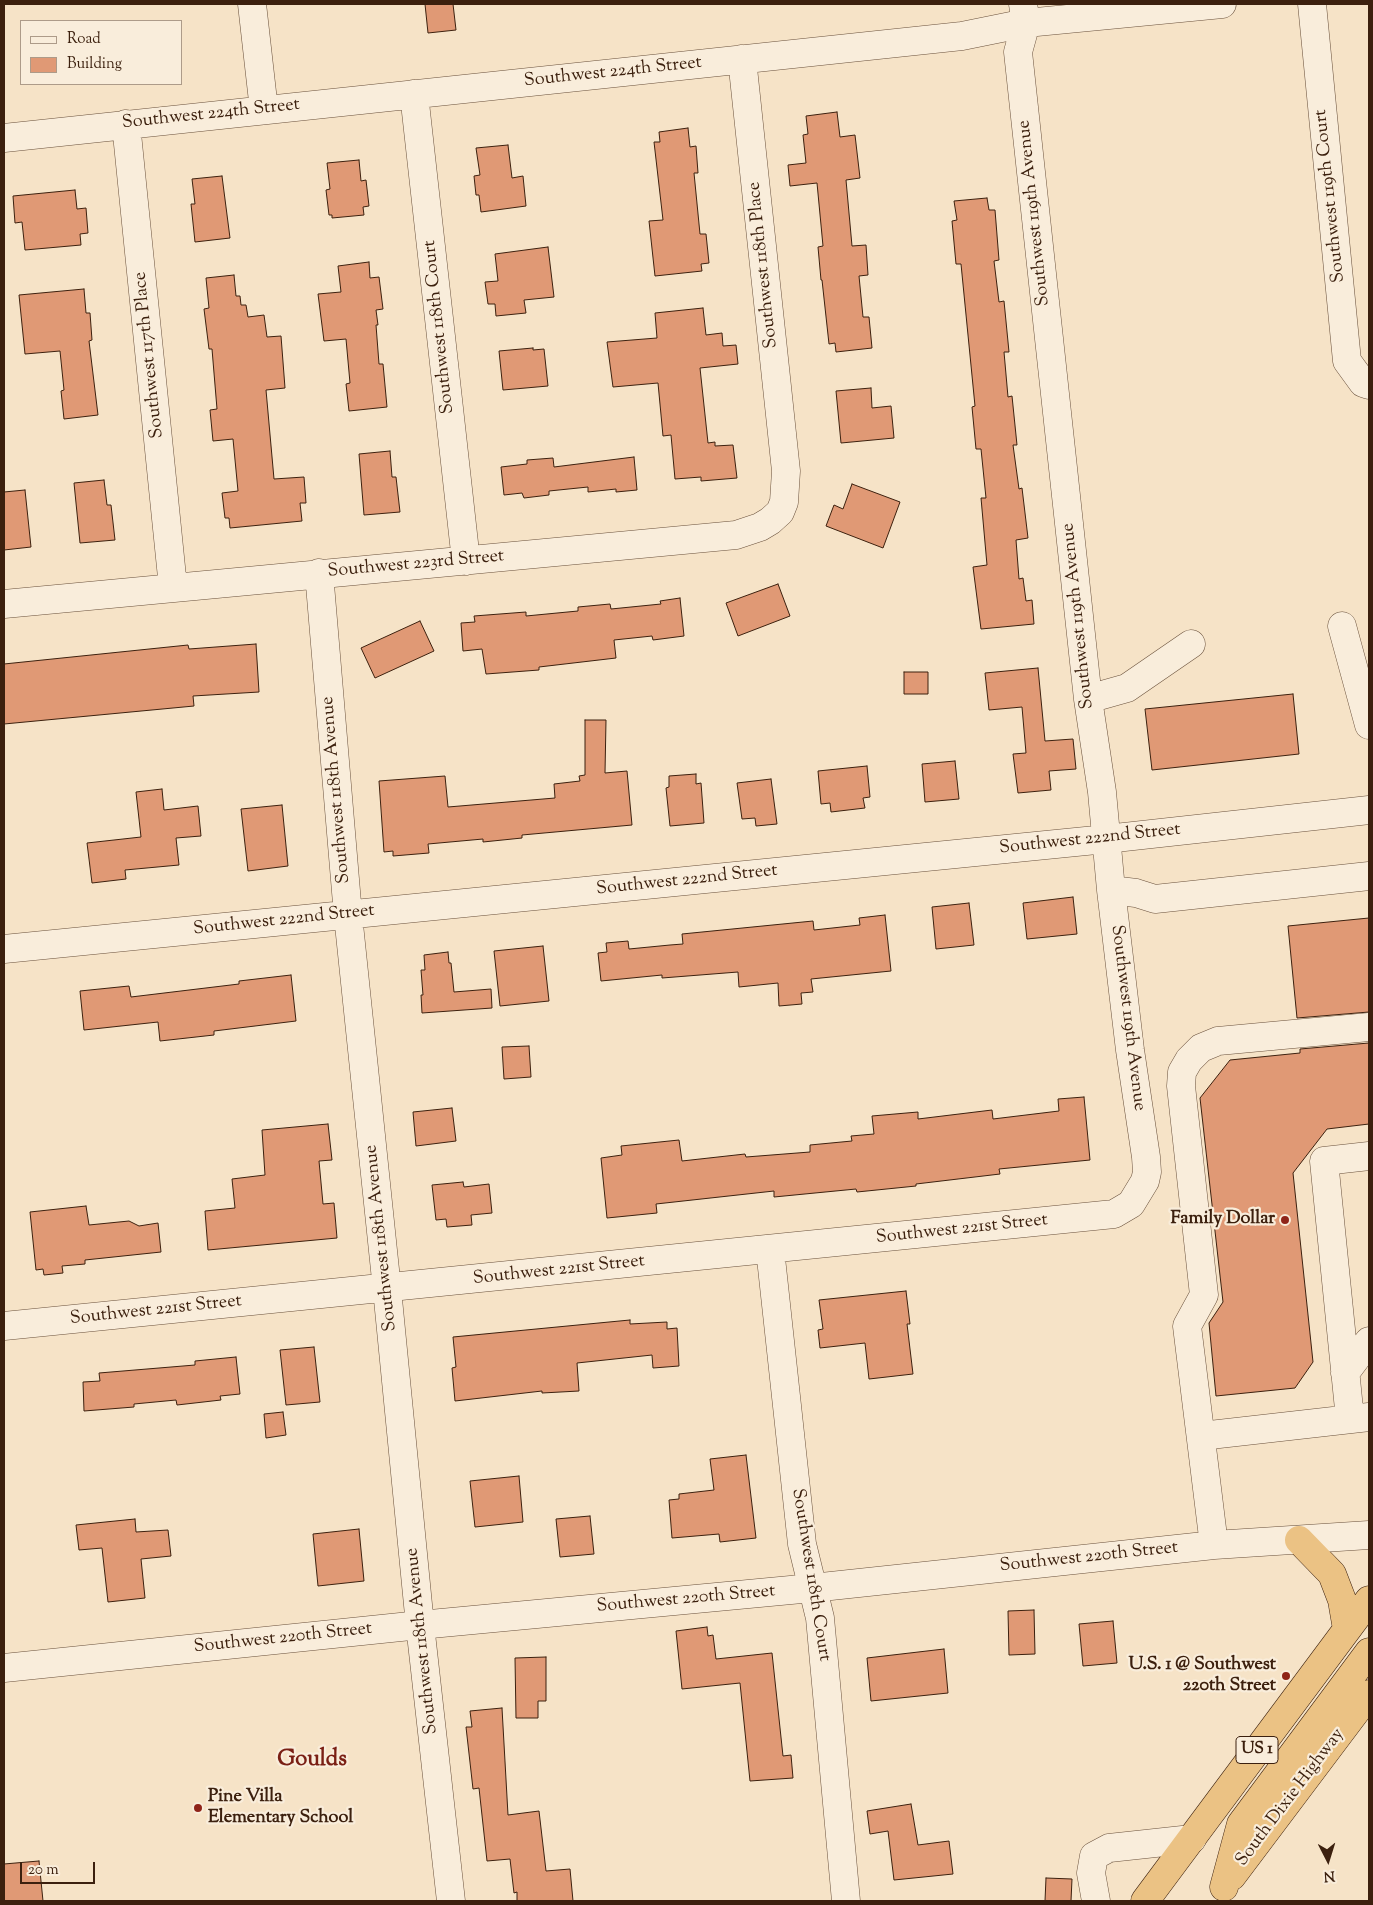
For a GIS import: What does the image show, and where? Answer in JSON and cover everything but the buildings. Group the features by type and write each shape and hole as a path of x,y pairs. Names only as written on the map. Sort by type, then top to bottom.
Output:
{"highway":[{"path":"1299,1540 1332,1574 1342,1600 1347,1629"},
{"name":"US 1","path":"1146,1901 1369,1600"},
{"path":"1219,1894 1241,1824 1369,1652"},
{"name":"South Dixie Highway","path":"1219,1894 1369,1694"}],"street":[{"path":"252,4 264,110"},
{"name":"Southwest 224th Street","path":"4,138 962,36 1024,13 1222,4"},
{"name":"Southwest 119th Court","path":"1312,4 1347,360 1366,384"},
{"name":"Southwest 119th Avenue","path":"1024,13 1018,52 1088,699 1102,792 1111,890 1147,1172 1145,1181 1131,1204 1114,1214"},
{"name":"Southwest 118th Place","path":"742,59 786,470"},
{"name":"Southwest 118th Court","path":"414,94 466,561"},
{"name":"Southwest 117th Place","path":"126,124 174,587"},
{"name":"Southwest 223rd Street","path":"4,604 736,535 770,521 780,512 784,502 786,470"},
{"name":"Southwest 118th Avenue","path":"320,574 348,915 420,1625 451,1901"},
{"path":"1342,626 1369,725"},
{"path":"1088,699 1127,688 1191,644"},
{"name":"Southwest 222nd Street","path":"4,949 1106,839 1369,810"},
{"path":"1111,890 1136,893 1155,899 1369,876"},
{"path":"1214,1545 1187,1326 1204,1295 1181,1086 1182,1072 1189,1060 1201,1048 1218,1041 1369,1027"},
{"path":"1201,1436 1359,1418 1345,1373 1324,1161 1369,1156"},
{"name":"Southwest 221st Street","path":"4,1326 1114,1214"},
{"name":"Southwest 118th Court","path":"770,1249 802,1544 820,1618 846,1901"},
{"path":"1345,1373 1369,1341"},
{"name":"Southwest 220th Street","path":"4,1668 420,1625 812,1588 1214,1545 1369,1534"},
{"path":"1096,1901 1091,1873 1094,1856 1109,1848 1192,1839"}],"place":[{"name":"Family Dollar","path":"1285,1220"},
{"name":"U.S. 1 @ Southwest 220th Street","path":"1286,1676"},
{"name":"Pine Villa Elementary School","path":"198,1808"}],"district":[{"name":"Goulds","path":"312,1761"}]}
